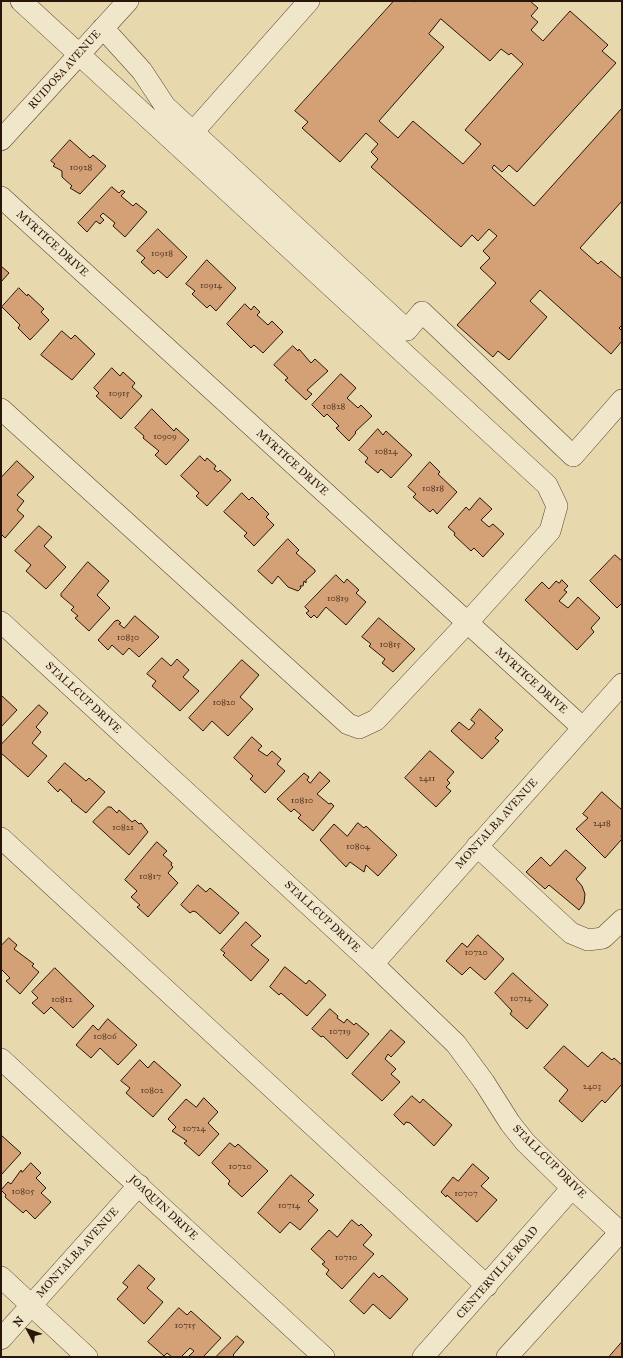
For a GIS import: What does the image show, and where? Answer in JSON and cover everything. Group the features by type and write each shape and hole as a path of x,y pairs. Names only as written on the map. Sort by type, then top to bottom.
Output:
{"street":[{"path":"1,408 348,724 359,728 376,720 467,623 550,531 557,506 547,485 21,1"},
{"name":"RUIDOSA AVENUE","path":"1,140 128,1"},
{"path":"193,132 309,1"},
{"path":"103,28 142,71 165,106 407,330 422,312 573,456 622,400"},
{"name":"MYRTICE DRIVE","path":"1,197 583,728"},
{"name":"STALLCUP DRIVE","path":"1,622 373,964 456,1044 484,1082 510,1123 526,1142 572,1188 621,1231"},
{"name":"MONTALBA AVENUE","path":"373,964 622,684"},
{"path":"1,838 487,1286"},
{"path":"477,846 572,933 588,940 603,938 622,920"},
{"name":"JOAQUIN DRIVE","path":"1,1059 324,1357"},
{"name":"MONTALBA AVENUE","path":"1,1339 139,1185"},
{"name":"CENTERVILLE ROAD","path":"423,1357 572,1188"},
{"path":"508,1357 621,1231"},
{"path":"1,1277 87,1357"}],"building":[{"path":"394,1 530,1 538,8 531,16 538,22 531,30 543,41 570,11 608,45 602,51 616,63 517,172 509,165 502,172 494,165 492,168 534,206 622,108 622,201 580,248 598,264 601,261 622,279 622,325 619,328 622,331 622,341 611,354 540,290 530,301 547,317 509,360 498,351 493,357 457,325 496,283 480,268 490,258 483,251 497,236 489,229 478,241 472,235 461,247 371,167 378,159 371,152 378,144 366,133 340,162 302,128 308,122 295,111","holes":["441,19 490,61 501,49 509,55 511,53 523,64 465,130 481,144 463,164 413,121 398,138 379,121 444,47 429,34"]},
{"path":"70,140 90,158 93,155 106,166 80,194 70,188 72,186 62,177 62,171 53,166 55,164 51,161"},
{"path":"112,187 119,193 122,190 125,192 121,196 133,206 136,203 147,212 125,237 113,226 115,223 103,213 100,216 104,220 100,224 96,221 87,232 78,223"},
{"path":"158,229 187,257 167,278 158,270 154,274 141,262 145,258 137,251"},
{"path":"207,260 236,288 216,311 210,305 207,308 192,294 195,291 186,284"},
{"path":"1,266 9,273 1,282"},
{"path":"19,288 44,309 41,312 49,320 30,340 18,328 20,325 2,307"},
{"path":"245,304 251,310 254,306 260,312 257,315 268,325 272,321 283,332 263,353 254,345 251,348 227,324"},
{"path":"62,331 71,339 75,335 95,354 72,380 41,355"},
{"path":"293,346 298,351 299,349 311,363 315,359 328,371 307,390 312,394 306,400 285,380 288,378 274,365"},
{"path":"112,368 120,376 123,372 135,383 132,387 142,396 121,419 96,396 99,393 94,388"},
{"path":"341,374 356,388 347,398 358,408 361,405 372,416 355,432 356,433 349,441 336,428 339,426 327,414 324,417 312,405"},
{"path":"152,409 174,431 176,428 189,440 166,465 155,455 159,451 143,438 144,436 135,428"},
{"path":"378,429 383,435 386,431 412,455 391,478 381,469 378,473 365,462 368,458 359,450"},
{"path":"200,456 205,461 207,458 216,466 214,469 218,472 220,470 231,480 207,506 196,496 199,493 181,476"},
{"path":"17,461 34,477 17,495 24,501 17,510 24,516 5,538 1,534 1,478"},
{"path":"430,462 440,472 438,474 457,492 437,514 433,509 430,512 413,497 416,494 408,487"},
{"path":"242,493 249,500 252,497 269,514 266,517 274,525 254,546 244,536 247,533 224,512"},
{"path":"480,498 492,509 481,520 489,527 493,524 504,534 483,557 474,548 471,551 454,535 455,533 448,527 466,507 469,510"},
{"path":"39,526 52,537 44,546 66,567 46,589 26,571 31,565 15,551"},
{"path":"288,539 299,550 296,553 315,570 315,572 306,580 306,583 304,581 303,586 300,586 301,588 298,591 288,587 278,576 272,584 258,571"},
{"path":"615,555 622,561 622,603 617,608 590,581"},
{"path":"88,562 109,581 97,595 110,608 89,631 75,618 78,616 71,610 74,607 61,596 61,594"},
{"path":"336,575 344,583 347,579 359,590 356,593 366,602 346,625 326,607 317,618 314,615 311,618 306,613 309,611 305,607"},
{"path":"562,580 568,586 564,590 567,592 559,601 568,608 578,597 600,618 591,628 594,632 577,650 525,600 542,582 549,589 556,581 559,583"},
{"path":"135,616 159,637 139,657 129,648 123,655 112,645 108,650 98,640 115,621 118,620 121,623 119,624 124,628"},
{"path":"379,618 415,649 393,672 382,663 385,659 369,646 371,644 362,637"},
{"path":"162,658 171,666 177,659 189,670 183,677 199,691 180,711 152,686 156,681 147,674"},
{"path":"242,660 259,675 240,697 253,709 228,736 212,721 203,731 189,718"},
{"path":"1,695 17,710 1,727"},
{"path":"39,705 48,713 36,727 41,732 32,743 47,756 28,777 1,753 1,745"},
{"path":"480,709 503,730 495,738 499,741 482,759 451,731 459,722 469,730 475,723 471,720"},
{"path":"252,737 262,746 258,750 267,756 272,751 281,759 277,764 285,771 265,793 250,779 253,776 234,758"},
{"path":"430,751 454,772 447,780 450,783 446,787 451,791 436,807 405,778"},
{"path":"65,763 86,781 89,778 105,792 86,813 71,801 72,800 60,789 58,792 48,782"},
{"path":"320,772 330,781 317,794 329,804 331,803 334,806 313,831 298,818 301,815 294,809 291,812 277,799 304,773 309,777 307,780 310,783"},
{"path":"602,792 622,810 622,839 605,858 576,829 588,818 583,814"},
{"path":"108,807 111,807 117,813 119,810 132,822 135,820 139,824 141,823 148,832 129,855 93,822"},
{"path":"358,823 364,828 366,826 397,855 378,876 366,865 364,872 350,862 346,867 320,840 334,824 347,836"},
{"path":"157,842 167,851 163,855 172,863 171,865 173,867 168,873 178,883 148,917 137,907 140,905 131,897 137,891 125,880"},
{"path":"566,850 586,868 576,879 582,886 585,894 584,903 579,910 549,885 545,889 526,872 541,857 550,866"},
{"path":"198,885 206,892 210,888 239,913 220,934 196,912 193,911 190,913 181,905"},
{"path":"246,922 261,936 251,945 269,960 251,981 223,955 225,953 221,950"},
{"path":"478,935 504,959 485,980 470,967 462,975 446,961 462,943 467,947"},
{"path":"9,938 17,945 14,949 34,964 32,966 39,972 20,994 6,981 10,978 1,969 1,946"},
{"path":"285,967 306,984 309,980 326,995 307,1016 281,993 279,995 270,987"},
{"path":"55,968 94,1006 73,1028 51,1007 44,1014 32,1003 38,998 32,992"},
{"path":"513,973 548,1005 527,1029 510,1014 512,1011 495,993"},
{"path":"330,1009 338,1016 337,1018 344,1023 347,1019 354,1025 356,1023 369,1034 347,1059 323,1036 321,1037 312,1029"},
{"path":"108,1019 137,1045 118,1065 100,1048 91,1058 76,1045 93,1025 98,1030"},
{"path":"391,1030 405,1042 391,1057 388,1054 385,1059 396,1069 391,1074 400,1082 382,1101 352,1074"},
{"path":"564,1046 588,1067 602,1052 612,1060 614,1058 622,1065 622,1084 605,1103 602,1100 582,1122 559,1101 568,1090 544,1068"},
{"path":"140,1060 148,1068 154,1061 181,1085 153,1117 126,1093 130,1088 121,1081"},
{"path":"412,1096 420,1103 423,1099 452,1125 434,1146 410,1123 406,1122 404,1125 394,1115"},
{"path":"204,1098 218,1112 208,1123 219,1134 199,1156 184,1143 187,1141 172,1131 176,1127 168,1119 186,1099 196,1107"},
{"path":"1,1135 21,1153 2,1174 1,1173"},
{"path":"230,1143 235,1147 238,1144 268,1171 242,1197 228,1184 230,1181 212,1163"},
{"path":"31,1163 41,1173 36,1178 46,1188 41,1193 51,1202 35,1219 26,1210 23,1213 5,1197 6,1195 1,1190 8,1182 11,1184 21,1170 22,1172"},
{"path":"473,1164 489,1178 481,1186 497,1200 477,1222 447,1195 446,1197 441,1192 453,1177 458,1181"},
{"path":"291,1175 314,1195 308,1201 318,1210 300,1230 290,1222 280,1233 258,1213"},
{"path":"352,1220 359,1226 361,1224 372,1235 363,1245 374,1254 342,1289 326,1274 329,1270 322,1264 325,1262 311,1249 329,1230 337,1237"},
{"path":"139,1265 155,1279 147,1288 163,1302 144,1324 117,1299 128,1287 123,1283"},
{"path":"374,1273 379,1278 382,1275 408,1299 390,1319 373,1304 364,1314 350,1301"},
{"path":"179,1308 187,1315 191,1311 221,1338 203,1357 188,1357 194,1351 190,1348 181,1357 172,1357 167,1353 164,1356 148,1342"},
{"path":"237,1336 244,1342 233,1355 235,1357 216,1357"},
{"path":"622,1342 622,1357 609,1357"}]}
